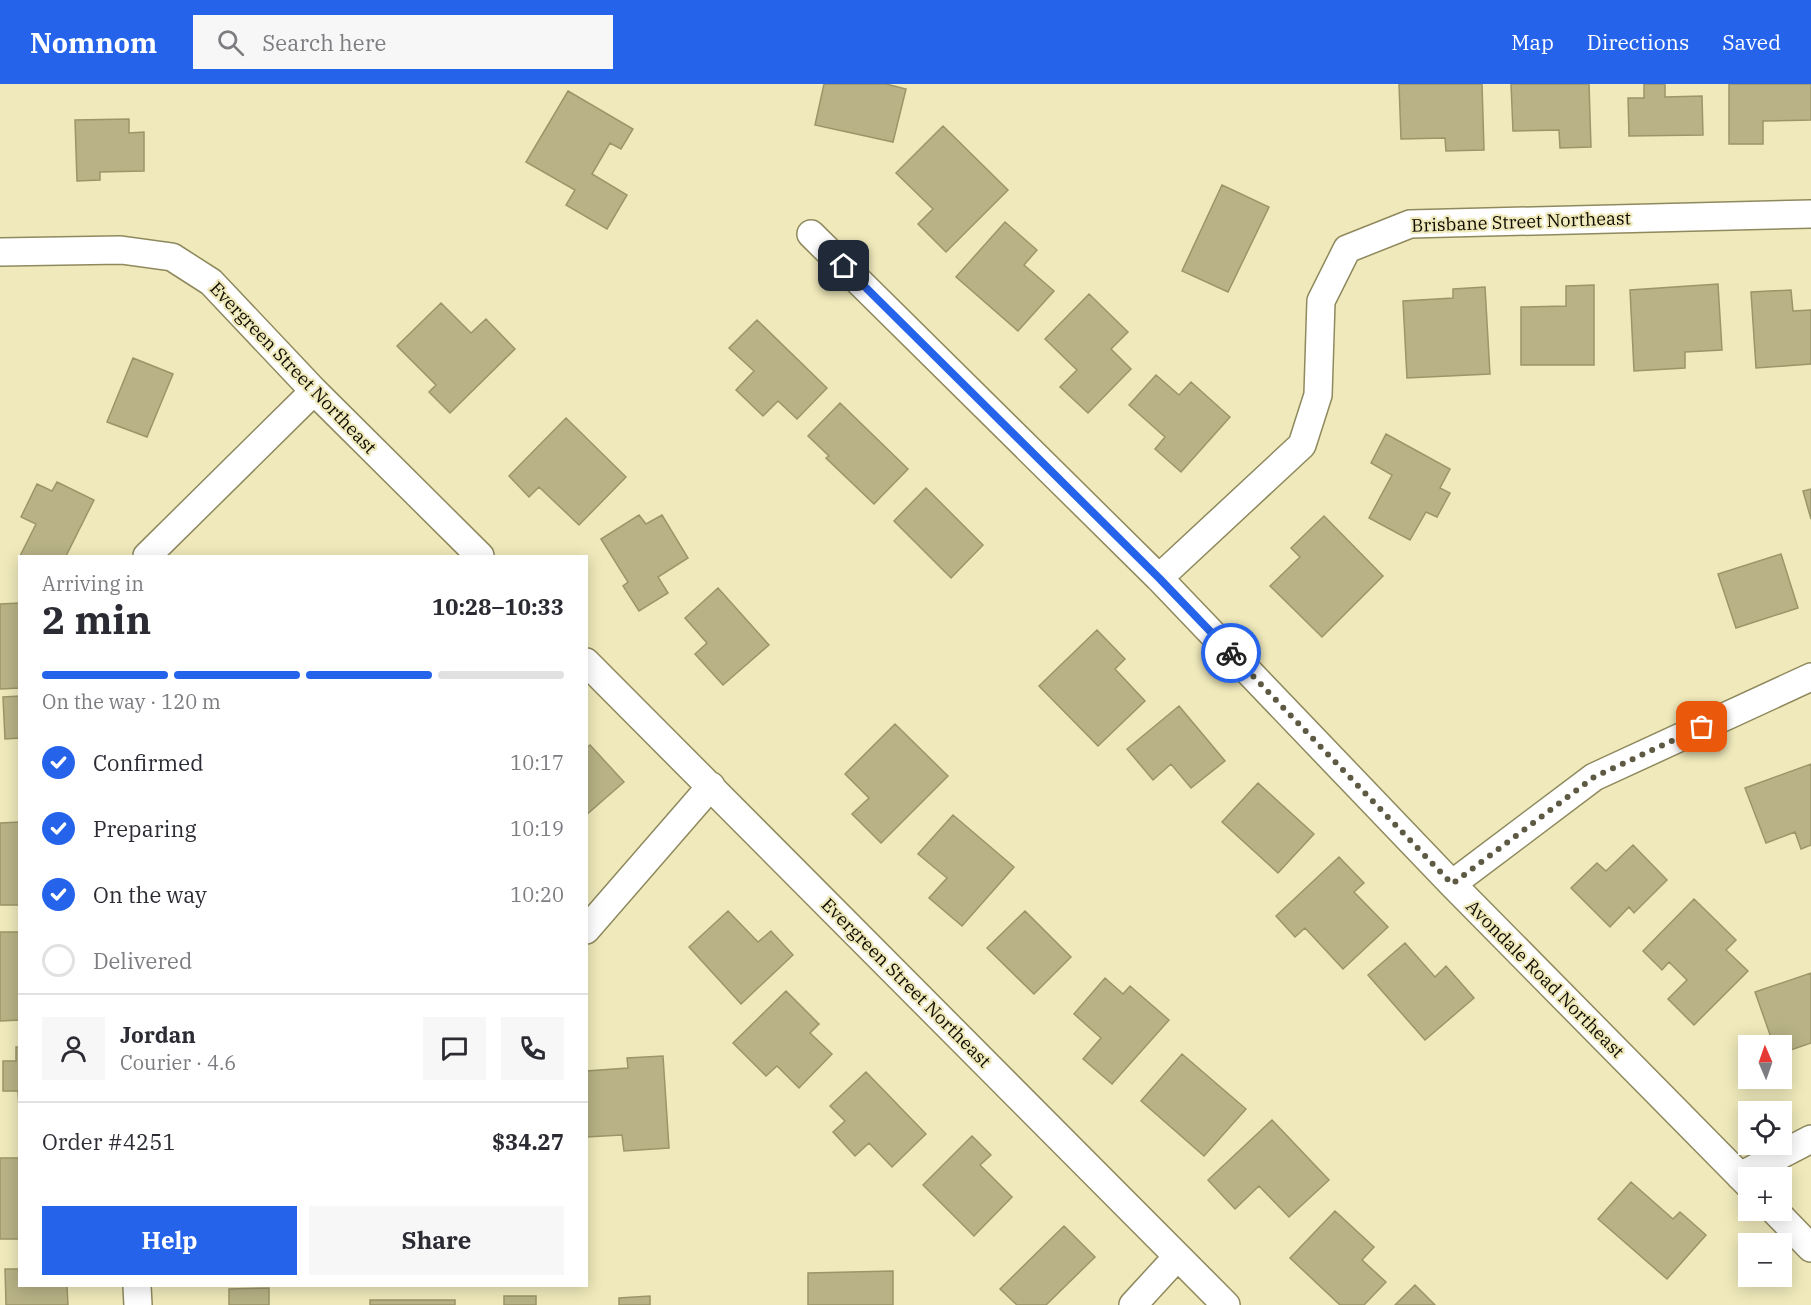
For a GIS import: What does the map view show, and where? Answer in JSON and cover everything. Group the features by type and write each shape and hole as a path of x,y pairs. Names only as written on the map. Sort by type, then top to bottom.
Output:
{"street":[{"name":"Brisbane Street Northeast","path":"1159,578 1302,445 1318,395 1322,301 1347,249 1410,224 1811,214"},
{"name":"Avondale Road Northeast","path":"811,234 1159,578 1452,884 1738,1174"},
{"name":"Evergreen Street Northeast","path":"0,252 121,250 172,257 211,282 314,391 479,555"},
{"path":"148,555 314,391"},
{"name":"Evergreen Street Northeast","path":"588,664 1226,1305"},
{"path":"1452,884 1594,777 1811,677"},
{"path":"588,928 711,786"},
{"path":"1767,1167 1811,1139"},
{"path":"1785,1221 1811,1248"},
{"path":"1133,1305 1177,1257"},
{"path":"137,1287 138,1305"}],"building":[{"path":"824,84 886,84 906,89 893,142 815,125"},
{"path":"1399,84 1482,84 1484,150 1446,151 1445,138 1401,139"},
{"path":"1511,84 1589,84 1591,147 1560,148 1559,130 1513,131"},
{"path":"1644,84 1665,84 1665,97 1702,96 1703,135 1629,136 1628,98 1644,98"},
{"path":"1729,84 1811,84 1811,120 1763,121 1763,144 1729,144"},
{"path":"568,91 633,129 621,149 610,143 592,174 627,195 607,229 566,205 575,190 526,162"},
{"path":"129,119 129,133 144,132 144,171 100,172 100,180 77,181 75,120"},
{"path":"943,126 1008,190 946,252 918,224 933,209 896,173"},
{"path":"1222,185 1269,207 1228,292 1182,271"},
{"path":"1005,222 1037,250 1024,265 1054,291 1018,331 956,277"},
{"path":"1718,284 1722,350 1685,352 1685,368 1634,371 1630,290"},
{"path":"1594,285 1594,365 1521,365 1521,307 1566,306 1566,286"},
{"path":"1485,287 1490,374 1407,378 1403,301 1453,298 1453,289"},
{"path":"1791,290 1793,311 1811,310 1811,364 1756,368 1751,292"},
{"path":"1089,294 1128,332 1111,349 1131,369 1088,413 1060,387 1077,370 1045,339"},
{"path":"441,303 471,333 486,319 515,349 450,413 429,392 436,385 397,346"},
{"path":"757,320 827,388 797,419 778,401 763,416 736,390 754,371 729,348"},
{"path":"133,358 173,374 147,437 107,422"},
{"path":"1156,375 1179,395 1191,382 1230,417 1181,472 1155,449 1165,437 1129,405"},
{"path":"840,403 908,469 874,504 826,458 829,456 808,436"},
{"path":"566,418 626,477 579,525 539,487 529,497 509,476"},
{"path":"1386,434 1450,469 1440,488 1450,493 1437,517 1426,512 1410,540 1369,518 1392,475 1371,463"},
{"path":"57,482 94,500 66,555 20,555 36,524 21,517 37,484 52,491"},
{"path":"926,488 983,545 951,578 894,521"},
{"path":"1811,489 1811,519 1803,491"},
{"path":"639,515 646,524 662,515 688,558 658,577 668,593 639,611 623,586 628,582 601,539"},
{"path":"1324,516 1383,576 1322,637 1270,586 1300,557 1291,548"},
{"path":"1781,554 1798,608 1736,628 1718,574"},
{"path":"718,588 769,645 723,685 695,654 707,643 685,618"},
{"path":"18,603 18,688 0,689 0,604"},
{"path":"1097,630 1125,659 1115,669 1145,701 1098,746 1039,686"},
{"path":"18,696 18,738 5,739 3,697"},
{"path":"1179,706 1225,761 1191,788 1171,764 1153,780 1127,749"},
{"path":"895,724 948,776 881,843 852,814 869,798 845,774"},
{"path":"590,745 624,782 588,813 588,746"},
{"path":"1811,764 1811,845 1801,849 1795,832 1766,843 1745,788"},
{"path":"1258,783 1314,834 1278,873 1222,822"},
{"path":"953,815 1014,867 962,926 929,898 947,878 918,854"},
{"path":"18,822 18,905 0,905 0,823"},
{"path":"1633,845 1667,880 1634,913 1629,907 1610,927 1571,888 1597,863 1606,871"},
{"path":"1339,857 1364,883 1354,892 1388,927 1343,969 1305,928 1295,937 1276,916"},
{"path":"1694,899 1736,940 1726,950 1748,971 1694,1025 1668,999 1687,980 1669,962 1662,970 1643,951"},
{"path":"728,911 758,942 771,931 793,955 741,1004 689,947"},
{"path":"1025,911 1071,957 1034,994 987,948"},
{"path":"0,932 18,932 18,1020 0,1021"},
{"path":"1405,943 1435,977 1446,966 1474,998 1425,1040 1368,975"},
{"path":"1811,973 1811,1043 1792,1050 1792,1035 1770,1035 1755,992"},
{"path":"1105,978 1123,994 1130,986 1169,1020 1112,1084 1083,1059 1101,1038 1074,1014"},
{"path":"786,991 819,1024 810,1033 832,1054 799,1088 777,1066 766,1076 733,1043"},
{"path":"16,1047 18,1047 18,1091 3,1091 3,1061 16,1061"},
{"path":"1182,1054 1246,1109 1204,1156 1141,1101"},
{"path":"663,1056 669,1148 624,1151 622,1135 588,1137 588,1071 628,1068 627,1058"},
{"path":"866,1072 926,1134 892,1167 869,1143 855,1156 833,1132 845,1121 830,1106"},
{"path":"1272,1120 1329,1180 1289,1217 1259,1186 1235,1209 1208,1180"},
{"path":"972,1136 991,1155 980,1165 1012,1197 974,1236 923,1185"},
{"path":"0,1158 18,1158 18,1239 0,1239"},
{"path":"1631,1182 1673,1219 1680,1212 1706,1235 1667,1279 1598,1219"},
{"path":"1335,1211 1374,1247 1362,1260 1386,1282 1364,1305 1340,1305 1290,1258"},
{"path":"1064,1226 1095,1257 1046,1305 1017,1305 1000,1289"},
{"path":"5,1269 18,1269 18,1287 67,1287 68,1305 6,1305"},
{"path":"893,1271 893,1305 808,1305 808,1273"},
{"path":"1415,1285 1435,1305 1395,1305"},
{"path":"269,1288 269,1305 229,1305 229,1289"},
{"path":"504,1296 536,1296 536,1305 504,1305"},
{"path":"650,1296 650,1305 619,1305 619,1298"},
{"path":"370,1300 455,1300 455,1305 370,1305"}],"way so far":[{"path":"1231,653 1452,884 1594,777 1702,727"}],"route":[{"path":"844,266 1159,578 1231,653"}]}
